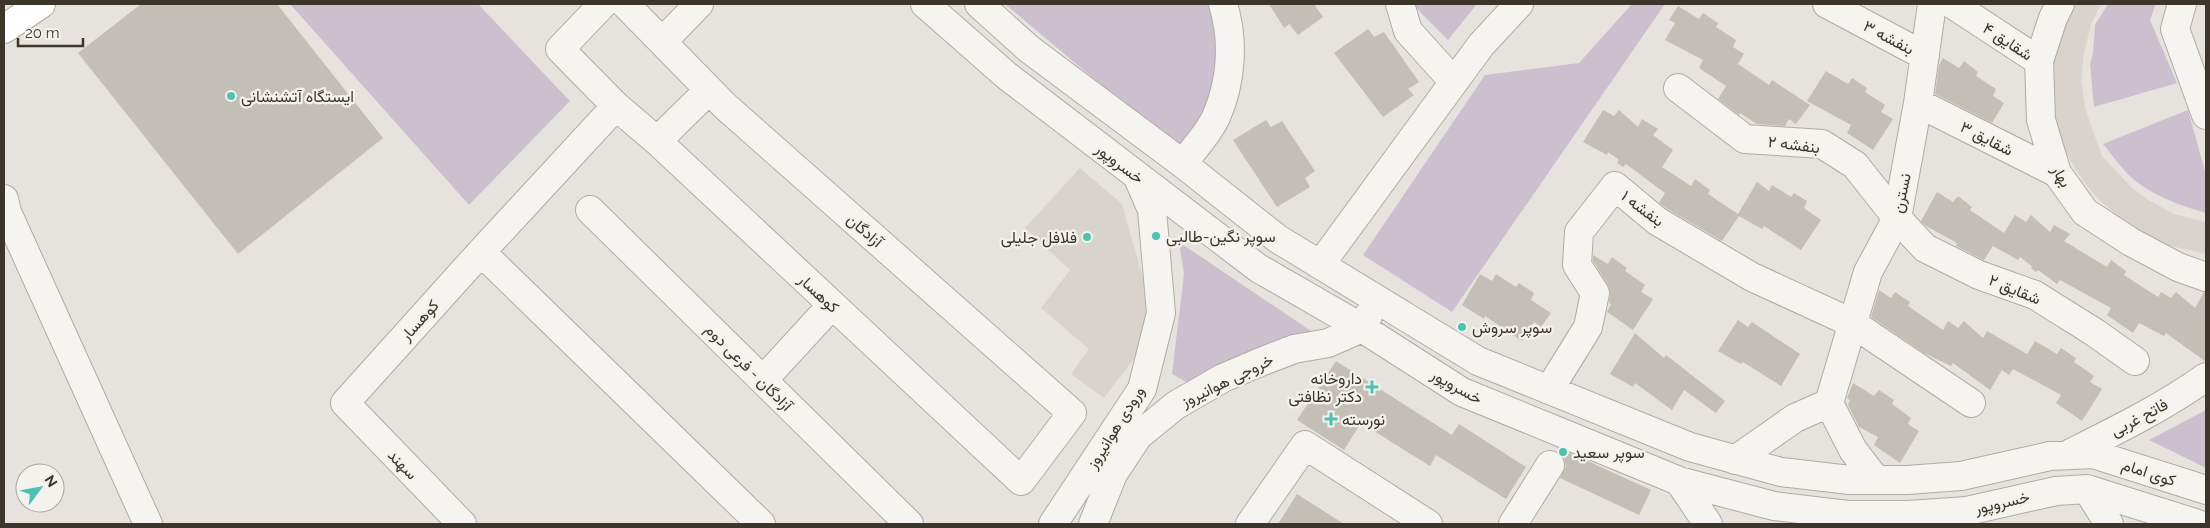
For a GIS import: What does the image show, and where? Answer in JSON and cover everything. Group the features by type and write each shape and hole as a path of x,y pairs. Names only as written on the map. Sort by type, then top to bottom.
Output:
{"main road":[{"path":"4,29 40,4"}],"street":[{"name":"کوهسار","path":"603,4 560,49 616,106 657,141 1021,481"},
{"name":"آزادگان","path":"625,4 709,90 1072,413 1021,481"},
{"path":"663,41 699,4"},
{"name":"خسروپور","path":"925,4 1007,76 1258,268 1362,328 1462,392 1671,478 1815,518 1848,515 1950,518 1966,511 2056,491 2095,491"},
{"path":"954,29 971,4"},
{"name":"خسروپور","path":"978,4 1029,49 1183,164 1278,239 1478,361 1690,448 1780,472 1850,480 1907,480 1961,476 2050,456 2090,455"},
{"path":"1183,164 1216,117 1230,70 1228,21 1223,4"},
{"path":"1400,4 1408,31 1454,82"},
{"path":"1320,265 1481,45 1519,4"},
{"name":"بنفشه ۳","path":"1827,4 1925,56"},
{"name":"نسترن","path":"1829,403 1868,272 1897,218 1918,103 1932,4"},
{"name":"شقایق ۴","path":"1952,4 2039,61"},
{"name":"بهار","path":"2060,4 2053,18 2039,61 2041,120 2057,173 2085,212 2146,250 2178,267 2206,277"},
{"path":"2182,4 2175,28 2206,115"},
{"name":"بنفشه ۲","path":"1678,88 1745,139 1822,144 1855,165 1897,218"},
{"path":"657,141 709,90"},
{"name":"شقایق ۳","path":"1918,103 2057,173"},
{"name":"کوهسار","path":"345,403 616,106"},
{"name":"ورودی هوانیروز","path":"1053,524 1142,389 1161,314 1152,210 1138,176"},
{"name":"بنفشه ۱","path":"1549,390 1588,327 1595,293 1577,265 1579,232 1615,186 1658,221 1752,277 1852,323"},
{"path":"4,199 20,239 148,524"},
{"name":"آزادگان - فرعی دوم","path":"590,210 909,524"},
{"name":"شقایق ۲","path":"1897,218 1925,248 1979,275 2035,295 2094,332 2135,361"},
{"path":"481,252 761,524"},
{"path":"1362,328 1377,299"},
{"path":"762,380 832,305"},
{"path":"1852,323 1970,403"},
{"name":"خروجی هوانیروز","path":"1093,524 1113,474 1138,436 1176,404 1224,378 1258,363 1294,349 1328,343 1362,328"},
{"name":"فاتح غربی","path":"2090,455 2137,420 2182,394 2206,376"},
{"name":"سهند","path":"345,403 462,524"},
{"path":"1735,460 1795,418 1829,403 1853,450 1876,480"},
{"path":"1675,441 1671,478 1708,524"},
{"path":"1250,524 1305,445 1428,524"},
{"path":"2090,455 2095,491 2109,524"},
{"name":"کوی امام","path":"2090,455 2206,490"},
{"path":"1514,524 1550,465"},
{"path":"2095,491 2198,524"}],"shaded area":[{"path":"290,4 478,4 570,101 469,205"},
{"path":"1005,4 1211,4 1226,48 1216,89 1182,153"},
{"path":"1412,4 1477,4 1448,40"},
{"path":"1632,4 1665,4 1452,312 1363,255 1485,75 1579,63"},
{"path":"2067,4 2101,4 2091,24 2084,53 2081,81 2086,111 2102,156 2131,187 2148,200 2174,214 2206,222 2206,254 2167,245 2147,236 2117,215 2099,200 2084,182 2067,155 2054,118 2051,61"},
{"path":"2108,4 2156,4 2150,20 2177,83 2094,107 2090,64 2093,53 2095,25"},
{"path":"2188,110 2206,175 2206,213 2172,202 2135,181 2103,144"},
{"path":"1080,168 1122,204 1143,278 1147,323 1133,360 1104,398 1071,374 1089,349 1041,308 1070,270 1025,228"},
{"path":"1179,242 1311,331 1190,384 1172,374 1184,274"},
{"path":"2206,410 2206,468 2149,440"}],"building":[{"name":"ایستگاه آتشنشانی","path":"141,4 277,4 383,138 238,254 78,53"},
{"path":"1269,4 1314,4 1323,17 1298,35 1289,24 1284,28"},
{"path":"1678,6 1699,19 1703,13 1718,23 1716,27 1736,40 1733,47 1744,54 1738,64 1769,85 1772,80 1810,105 1796,124 1789,119 1785,126 1757,124 1740,113 1739,115 1718,99 1726,86 1699,68 1703,60 1665,40 1675,23 1669,20"},
{"path":"1368,29 1374,37 1384,32 1419,82 1408,89 1414,95 1383,117 1334,53"},
{"path":"1943,58 1959,68 1964,61 1978,72 1976,76 1996,89 1993,96 2004,103 1992,123 1935,94 1939,65"},
{"path":"1826,71 1848,84 1852,78 1867,88 1865,92 1885,105 1881,112 1893,119 1873,150 1847,133 1851,125 1807,101"},
{"path":"1603,110 1614,116 1619,110 1638,127 1642,119 1658,129 1653,135 1673,150 1662,167 1691,186 1695,179 1710,190 1708,194 1738,214 1757,182 1769,191 1772,185 1791,197 1794,193 1807,201 1804,208 1821,220 1801,250 1764,226 1762,229 1739,216 1722,241 1659,203 1665,193 1626,164 1623,167 1617,163 1619,160 1608,152 1607,155 1583,142"},
{"path":"1266,120 1271,127 1282,121 1315,171 1305,178 1310,187 1277,207 1233,140"},
{"path":"1937,192 1953,202 1958,196 1972,207 1970,210 2004,233 2015,215 2026,222 2031,215 2050,232 2054,225 2070,234 2064,241 2107,267 2111,260 2126,271 2124,275 2158,297 2161,292 2171,298 2176,292 2195,308 2204,292 2206,292 2206,362 2166,333 2164,336 2139,323 2133,333 2107,315 2111,308 2060,280 2057,284 2038,270 2036,272 2031,268 2032,266 2020,257 2018,260 1993,246 1984,260 1956,246 1957,243 1926,226 1921,221"},
{"path":"1593,255 1608,264 1612,257 1627,268 1625,271 1645,285 1641,292 1653,299 1633,330 1607,312 1611,304 1609,303 1608,285 1593,261"},
{"path":"1480,274 1492,281 1496,274 1516,287 1519,283 1534,293 1531,300 1551,313 1541,327 1534,322 1522,341 1485,316 1484,319 1462,305"},
{"path":"1879,290 1891,298 1895,292 1910,302 1908,306 1943,330 1948,321 1958,328 1964,321 1983,338 1987,331 2027,354 2035,341 2057,354 2061,348 2076,358 2074,362 2094,376 2090,382 2102,389 2082,421 2056,403 2061,395 2013,369 2009,375 2002,370 1990,390 1953,363 1951,366 1924,353 1871,317"},
{"path":"1738,320 1748,327 1752,322 1800,354 1781,386 1743,362 1741,364 1718,351"},
{"path":"1635,333 1664,358 1666,355 1725,401 1716,413 1684,390 1672,410 1635,383 1633,387 1610,374"},
{"path":"1336,361 1452,435 1459,424 1526,467 1506,499 1436,455 1430,466 1361,423 1344,450 1297,420"},
{"path":"1853,383 1874,396 1879,390 1894,400 1892,404 1911,418 1908,424 1919,431 1900,463 1874,445 1878,437 1859,427 1848,405 1850,400 1847,398"},
{"path":"1568,452 1651,490 1639,515 1560,478 1566,466 1564,460"},
{"path":"1297,494 1344,524 1278,524"}],"place":[{"name":"ایستگاه آتشنشانی","path":"231,96"},
{"name":"سوپر نگین-طالبی","path":"1156,236"},
{"name":"فلافل جلیلی","path":"1087,237"},
{"name":"سوپر سروش","path":"1462,327"},
{"name":"داروخانه دکتر نظافتی","path":"1372,387"},
{"name":"نورسته","path":"1331,419"},
{"name":"سوپر سعید","path":"1563,452"}]}
